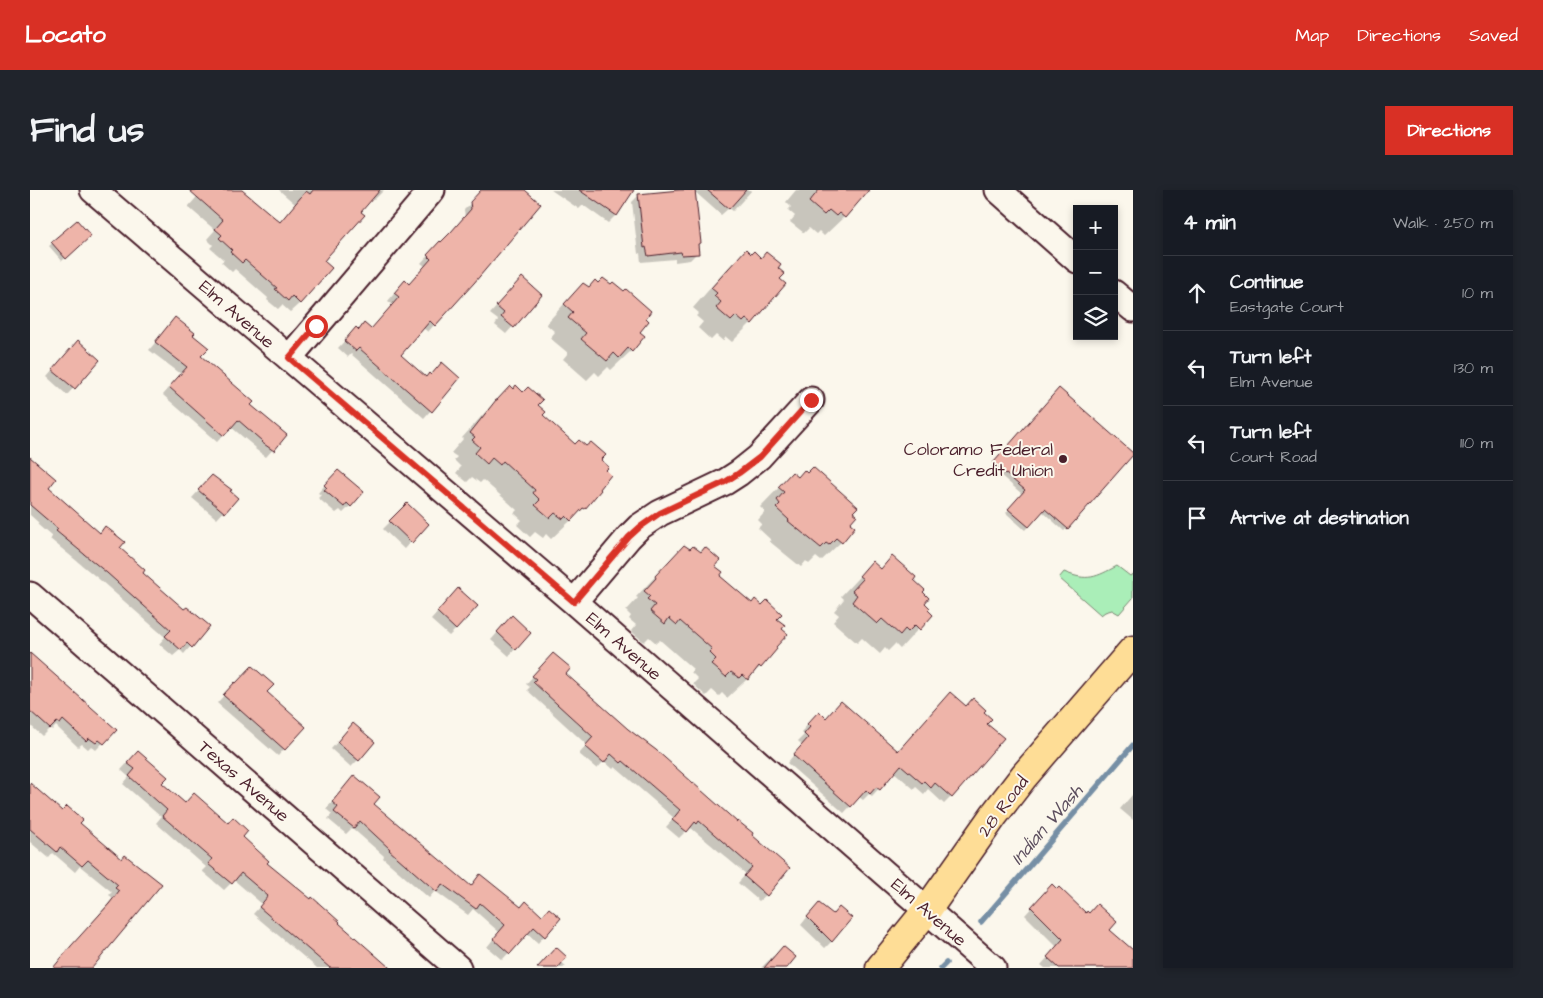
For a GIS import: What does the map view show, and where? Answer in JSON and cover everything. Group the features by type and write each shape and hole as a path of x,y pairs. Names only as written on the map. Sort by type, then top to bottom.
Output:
{"main road":[{"name":"28 Road","path":"880,968 927,910 1024,776 1133,650"}],"street":[{"name":"Elm Avenue","path":"93,190 574,602 993,968"},
{"path":"289,358 432,190"},
{"path":"998,190 1073,256"},
{"path":"1116,295 1133,310"},
{"path":"574,602 629,537 640,527 660,513 725,482 739,473 760,457 811,400"},
{"name":"Texas Avenue","path":"30,595 458,968"}],"green space":[{"path":"1117,566 1130,576 1133,574 1133,598 1119,614 1112,610 1101,615 1059,578 1064,572 1079,577 1092,577"}],"building":[{"path":"189,190 242,190 280,222 306,191 310,194 313,190 380,190 361,212 365,215 324,261 332,268 300,304 292,296 288,301 275,289 277,288 245,260 242,263 230,252 232,250 219,238 222,235 215,229 223,220"},
{"path":"481,190 525,190 541,204 435,326 430,321 401,355 426,377 429,373 431,375 442,362 460,378 432,412 359,348 356,351 344,341 356,327 359,330 364,323 371,329 399,297 394,293 405,280 409,284 431,259 427,255 471,209 470,202"},
{"path":"579,190 634,190 617,216"},
{"path":"695,190 701,243 698,244 699,254 682,255 681,252 648,256 646,247 644,248 638,194"},
{"path":"707,190 746,190 729,209"},
{"path":"819,190 869,190 845,218 839,213 836,216 829,210 824,215 809,202"},
{"path":"77,220 91,236 66,259 51,242"},
{"path":"746,249 751,254 754,251 761,258 766,252 781,264 778,268 785,274 780,279 786,284 752,324 746,319 743,322 736,316 731,321 716,308 721,302 714,296 717,293 711,288"},
{"path":"522,277 542,295 514,328 501,317 504,313 496,306"},
{"path":"603,278 611,284 613,282 624,291 626,289 651,311 646,318 649,321 640,332 645,336 632,352 628,348 619,358 614,353 607,361 581,339 586,333 568,318 573,312 564,304 583,283 589,287 595,280 598,283"},
{"path":"175,317 195,333 193,335 209,348 201,356 254,402 251,405 287,435 274,451 261,442 238,420 224,436 169,387 187,367 155,342"},
{"path":"78,340 100,360 75,389 52,370"},
{"path":"516,385 523,392 528,387 543,400 538,405 546,412 543,415 575,444 579,440 586,446 591,442 606,455 601,460 609,467 606,470 611,475 585,509 583,508 571,521 566,516 563,519 555,513 550,518 535,505 540,500 533,493 535,490 503,461 500,465 492,458 487,464 475,453 480,447 472,440 475,437 470,433 496,400 510,386 513,389"},
{"name":"Coloramo Federal Credit Union","path":"1059,388 1133,455 1068,529 1045,509 1029,527 1008,509 1025,490 993,463"},
{"path":"30,457 56,479 49,488 100,533 105,526 125,542 120,548 145,570 143,573 184,609 187,607 210,626 192,648 187,643 181,650 165,636 171,630 56,531 58,529 30,505"},
{"path":"813,467 858,507 853,512 857,515 850,523 855,527 842,543 836,538 829,545 826,543 821,548 788,521 776,508 780,504 777,500 784,492 778,487 792,472 798,477 804,470 807,473"},
{"path":"338,470 364,492 351,507 347,503 344,507 324,490 327,488 324,485"},
{"path":"212,475 232,490 230,491 238,498 225,513 198,490"},
{"path":"407,503 429,524 412,543 389,521"},
{"path":"684,545 690,549 693,546 701,552 705,547 720,560 715,566 723,572 720,576 752,603 755,599 762,605 767,600 782,614 777,619 785,625 782,629 788,634 761,668 759,666 748,680 742,675 739,678 731,672 726,677 711,664 716,659 709,652 712,649 680,621 677,625 669,618 665,624 650,611 655,605 647,599 650,596 644,591 656,578 655,576"},
{"path":"892,556 916,577 914,580 925,590 923,592 929,598 925,603 933,615 920,630 915,625 908,632 905,629 900,635 882,619 877,624 852,602 857,595 852,591 863,579 859,576 872,561 881,569"},
{"path":"458,588 478,606 456,630 437,612"},
{"path":"512,615 531,633 516,650 497,632"},
{"path":"30,653 117,730 104,744 99,740 96,743 89,738 86,741 63,720 60,724 57,722 50,729 30,711"},
{"path":"553,653 571,668 566,674 737,822 753,833 752,835 790,868 767,896 744,876 752,867 699,821 697,824 695,822 687,832 672,820 680,810 623,761 621,763 611,754 604,763 585,746 593,737 533,682 536,679 532,676"},
{"path":"252,666 274,685 267,692 306,727 285,750 223,695"},
{"path":"950,692 966,706 973,698 986,710 984,712 992,719 987,724 1004,738 952,798 935,783 931,788 924,781 922,783 901,765 880,790 876,787 870,794 866,790 851,807 793,755 808,738 804,734 810,727 807,724 819,711 826,718 841,701 898,751"},
{"path":"353,723 375,742 359,761 337,742"},
{"path":"138,751 168,777 162,783 185,803 194,793 228,823 233,817 248,831 243,837 269,861 267,863 311,899 312,897 390,968 330,968 259,907 268,896 241,873 232,884 208,864 212,859 162,816 167,810 129,776 135,769 127,763"},
{"path":"354,775 380,797 374,804 471,886 480,874 521,907 526,901 542,916 549,908 561,918 545,937 534,927 510,954 493,939 505,925 480,903 476,909 442,884 437,892 389,850 360,821 354,828 334,812 338,807 332,802"},
{"path":"30,783 62,811 67,806 83,820 80,823 122,859 125,855 162,884 92,968 53,968 109,904 119,891 115,888 118,885 88,860 82,866 60,847 57,852 30,829"},
{"path":"1052,884 1057,889 1059,887 1086,913 1087,911 1089,913 1097,904 1117,922 1110,930 1133,950 1133,968 1059,968 1047,957 1063,939 1031,907"},
{"path":"819,903 833,914 839,907 852,918 832,942 807,917"},
{"path":"783,946 796,957 787,968 764,968"},
{"path":"556,947 567,957 558,968 537,968"}],"waterway":[{"name":"Indian Wash","path":"981,922 1133,745"},
{"name":"Indian Wash","path":"941,968 946,963"}],"place":[{"name":"Coloramo Federal Credit Union","path":"1063,459"}],"route":[{"path":"316,326 289,358 574,602 629,537 640,527 674,505 725,482 739,473 760,457 811,400"}]}
